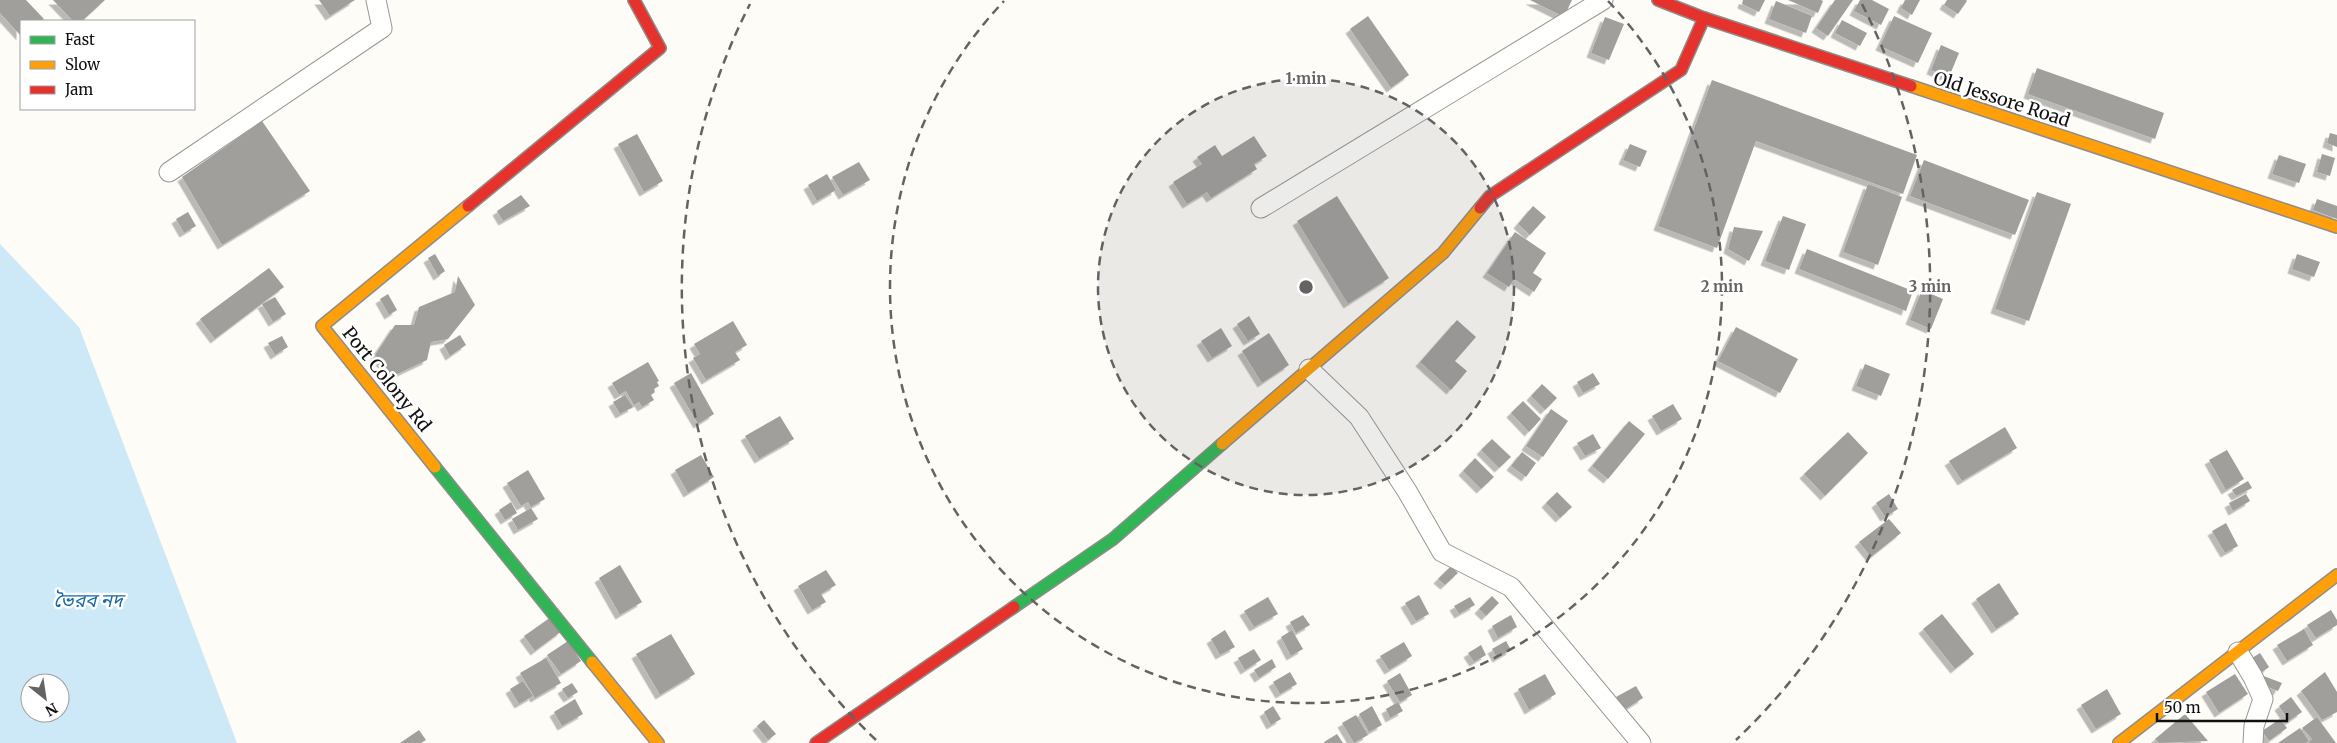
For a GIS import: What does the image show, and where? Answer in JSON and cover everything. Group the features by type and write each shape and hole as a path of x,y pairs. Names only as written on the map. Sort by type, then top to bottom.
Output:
{"street":[{"path":"169,172 382,28 376,0"},
{"name":"Port Colony Rd","path":"634,0 660,48 322,326 658,743"},
{"path":"1261,208 1603,0"},
{"name":"Old Jessore Road","path":"1658,0 1704,18 2337,227"},
{"path":"816,743 1113,539 1443,253 1490,196 1681,70 1704,18"},
{"path":"1309,370 1359,417 1407,490 1442,552 1511,587 1641,743"},
{"path":"2120,743 2337,574"},
{"path":"2238,652 2253,676 2263,700 2254,726 2253,743"}],"water":[{"name":"ভৈরব নদ","path":"0,244 79,327 237,743 0,743"}],"building":[{"path":"0,0 26,0 44,19 20,20 20,35 0,13"},
{"path":"53,0 105,0 83,20 72,20"},
{"path":"319,0 355,0 330,16"},
{"path":"1530,0 1572,0 1564,17"},
{"path":"1743,0 1765,0 1759,12 1742,4"},
{"path":"1788,0 1821,0 1823,1 1818,13"},
{"path":"1835,0 1853,0 1828,36 1816,28"},
{"path":"1860,0 1872,0 1889,9 1881,25 1854,11"},
{"path":"1905,0 1920,0 1912,15 1901,8"},
{"path":"1947,0 1967,1 1958,14 1944,5"},
{"path":"1776,1 1812,16 1806,33 1769,19"},
{"path":"1368,16 1409,75 1391,88 1350,29"},
{"path":"1894,16 1932,33 1918,63 1880,46"},
{"path":"1605,17 1624,24 1609,60 1591,53"},
{"path":"1842,20 1867,33 1860,46 1835,33"},
{"path":"1941,45 1959,53 1949,77 1931,70"},
{"path":"2037,68 2164,113 2155,139 2028,94"},
{"path":"1712,80 1917,155 1903,194 1756,141 1717,248 1658,226"},
{"path":"262,121 310,191 222,245 182,177"},
{"path":"2330,133 2337,135 2337,147 2327,143"},
{"path":"637,134 663,181 644,192 618,144"},
{"path":"1254,136 1267,156 1254,164 1257,169 1211,198 1207,192 1187,204 1173,182 1202,164 1197,157 1215,145 1222,156"},
{"path":"1630,144 1647,151 1640,167 1623,160"},
{"path":"2322,154 2335,158 2330,176 2317,172"},
{"path":"2279,155 2306,164 2299,183 2272,174"},
{"path":"1924,160 2029,200 2015,235 1910,196"},
{"path":"859,162 870,180 843,195 832,177"},
{"path":"827,174 836,190 817,201 808,185"},
{"path":"1868,184 1902,197 1878,265 1843,252"},
{"path":"2037,192 2071,204 2029,321 1995,309"},
{"path":"521,195 530,206 503,221 497,211"},
{"path":"1337,196 1389,278 1348,304 1297,221"},
{"path":"2317,199 2337,206 2337,219 2313,210"},
{"path":"1533,206 1546,217 1530,235 1518,224"},
{"path":"188,212 196,226 184,233 176,219"},
{"path":"1783,216 1806,224 1789,270 1765,261"},
{"path":"1734,227 1763,231 1749,261 1728,249"},
{"path":"1515,232 1546,253 1533,273 1542,279 1534,292 1514,279 1509,287 1487,273"},
{"path":"1807,249 1913,291 1906,311 1799,269"},
{"path":"435,254 445,271 438,276 428,258"},
{"path":"2297,254 2320,262 2314,277 2292,269"},
{"path":"269,268 284,287 215,339 200,319"},
{"path":"458,276 475,305 448,339 431,342 427,360 393,376 375,355 395,325 414,325 419,307 455,292"},
{"path":"1922,290 1943,299 1931,329 1910,320"},
{"path":"388,294 397,310 389,315 380,299"},
{"path":"275,297 286,314 273,322 262,304"},
{"path":"1249,316 1260,334 1248,341 1237,324"},
{"path":"1457,320 1476,337 1455,361 1467,371 1451,390 1420,362"},
{"path":"733,321 747,345 735,352 740,360 706,380 693,358 700,354 694,344"},
{"path":"1736,327 1798,359 1780,393 1718,361"},
{"path":"1221,328 1232,346 1212,358 1201,341"},
{"path":"1269,333 1289,365 1262,383 1242,351"},
{"path":"460,335 466,345 450,356 444,345"},
{"path":"282,336 288,347 275,355 268,343"},
{"path":"648,362 659,381 657,382 659,386 654,389 655,392 651,395 654,400 642,407 639,402 634,405 626,391 619,395 612,383"},
{"path":"1865,364 1890,374 1881,396 1856,386"},
{"path":"691,373 714,414 698,424 674,383"},
{"path":"1593,373 1600,384 1583,393 1577,382"},
{"path":"1542,384 1557,398 1545,410 1531,396"},
{"path":"625,395 633,407 620,414 613,402"},
{"path":"1523,401 1541,419 1529,432 1511,413"},
{"path":"1673,404 1682,419 1661,431 1652,416"},
{"path":"1551,409 1568,421 1543,457 1526,446"},
{"path":"780,416 794,439 759,459 745,436"},
{"path":"1629,421 1645,434 1608,479 1592,466"},
{"path":"2005,427 2017,448 1962,481 1949,461"},
{"path":"1848,432 1868,453 1825,496 1804,474"},
{"path":"1593,434 1601,448 1585,456 1577,443"},
{"path":"1492,439 1511,457 1499,468 1481,450"},
{"path":"2227,450 2244,479 2226,490 2209,460"},
{"path":"1522,452 1536,463 1526,477 1511,466"},
{"path":"701,455 714,477 688,493 675,470"},
{"path":"1475,458 1494,477 1481,489 1463,471"},
{"path":"528,470 545,499 531,507 528,502 521,506 507,483"},
{"path":"2248,481 2252,488 2236,496 2232,490"},
{"path":"1557,492 1572,507 1560,518 1546,503"},
{"path":"1889,494 1898,509 1885,517 1876,503"},
{"path":"2246,494 2250,501 2233,511 2229,503"},
{"path":"511,502 517,513 505,520 499,510"},
{"path":"531,508 538,519 518,530 512,519"},
{"path":"1889,519 1901,533 1871,557 1859,542"},
{"path":"2226,523 2238,546 2225,553 2212,531"},
{"path":"620,565 642,602 620,615 599,578"},
{"path":"1451,566 1458,573 1445,585 1438,579"},
{"path":"826,570 836,585 821,594 826,602 812,610 798,586"},
{"path":"1999,583 2019,614 1996,629 1976,599"},
{"path":"1419,595 1429,614 1416,621 1405,603"},
{"path":"1492,596 1499,603 1486,616 1479,609"},
{"path":"1268,597 1278,614 1254,627 1244,611"},
{"path":"1470,597 1475,605 1459,614 1454,606"},
{"path":"2331,610 2337,620 2337,625 2316,638 2307,625"},
{"path":"1942,614 1974,654 1955,669 1923,629"},
{"path":"1303,615 1310,625 1296,633 1290,622"},
{"path":"1511,615 1517,627 1498,638 1492,626"},
{"path":"551,617 562,631 535,651 524,636"},
{"path":"2304,629 2313,645 2287,661 2277,645"},
{"path":"1225,630 1235,647 1220,655 1211,639"},
{"path":"1292,630 1303,649 1291,656 1281,637"},
{"path":"671,634 695,674 660,695 636,654"},
{"path":"568,641 581,661 561,674 547,655"},
{"path":"1506,641 1511,650 1497,658 1492,649"},
{"path":"1404,642 1412,656 1389,670 1380,656"},
{"path":"1481,645 1486,655 1474,662 1468,653"},
{"path":"1254,649 1261,660 1245,670 1238,658"},
{"path":"2260,653 2269,667 2261,673 2252,658"},
{"path":"546,658 561,683 535,698 520,673"},
{"path":"1272,659 1276,667 1259,678 1254,670"},
{"path":"1290,672 1297,684 1280,694 1273,682"},
{"path":"2325,672 2337,692 2337,712 2322,720 2301,691"},
{"path":"1400,673 1412,695 1400,702 1387,681"},
{"path":"1545,674 1556,694 1529,710 1518,689"},
{"path":"2235,674 2248,694 2219,713 2206,692"},
{"path":"2261,675 2282,683 2278,691 2258,683"},
{"path":"523,681 533,696 519,704 510,689"},
{"path":"572,683 578,692 568,698 562,689"},
{"path":"1636,686 1643,698 1624,710 1616,697"},
{"path":"2107,689 2121,714 2096,729 2081,705"},
{"path":"2291,697 2302,712 2289,721 2279,706"},
{"path":"575,699 583,714 562,726 554,712"},
{"path":"1398,702 1403,711 1390,718 1386,709"},
{"path":"1273,706 1281,719 1271,725 1264,712"},
{"path":"1372,706 1382,725 1369,732 1359,714"},
{"path":"2185,714 2208,741 2159,743 2155,739"},
{"path":"1356,715 1368,735 1354,743 1342,723"},
{"path":"2317,717 2336,743 2308,743 2312,739 2302,728"},
{"path":"2280,719 2287,728 2269,741 2262,731"},
{"path":"764,720 776,734 768,740 757,726"},
{"path":"2300,728 2309,741 2306,743 2278,743"},
{"path":"419,730 426,740 421,743 400,743"},
{"path":"1337,734 1343,743 1324,742"}],"traffic: fast":[{"path":"1014,607 1113,539 1222,444"},
{"path":"435,467 592,662"}],"traffic: slow":[{"path":"1911,86 2337,227"},
{"path":"435,467 322,326 468,206"},
{"path":"1222,444 1443,253 1480,208"},
{"path":"2119,743 2337,575"},
{"path":"592,662 658,743"}],"traffic: jam":[{"path":"468,206 660,48 634,0"},
{"path":"1658,0 1704,18 1911,86"},
{"path":"1480,208 1490,196 1681,70 1704,18"},
{"path":"816,743 1014,607"}]}
